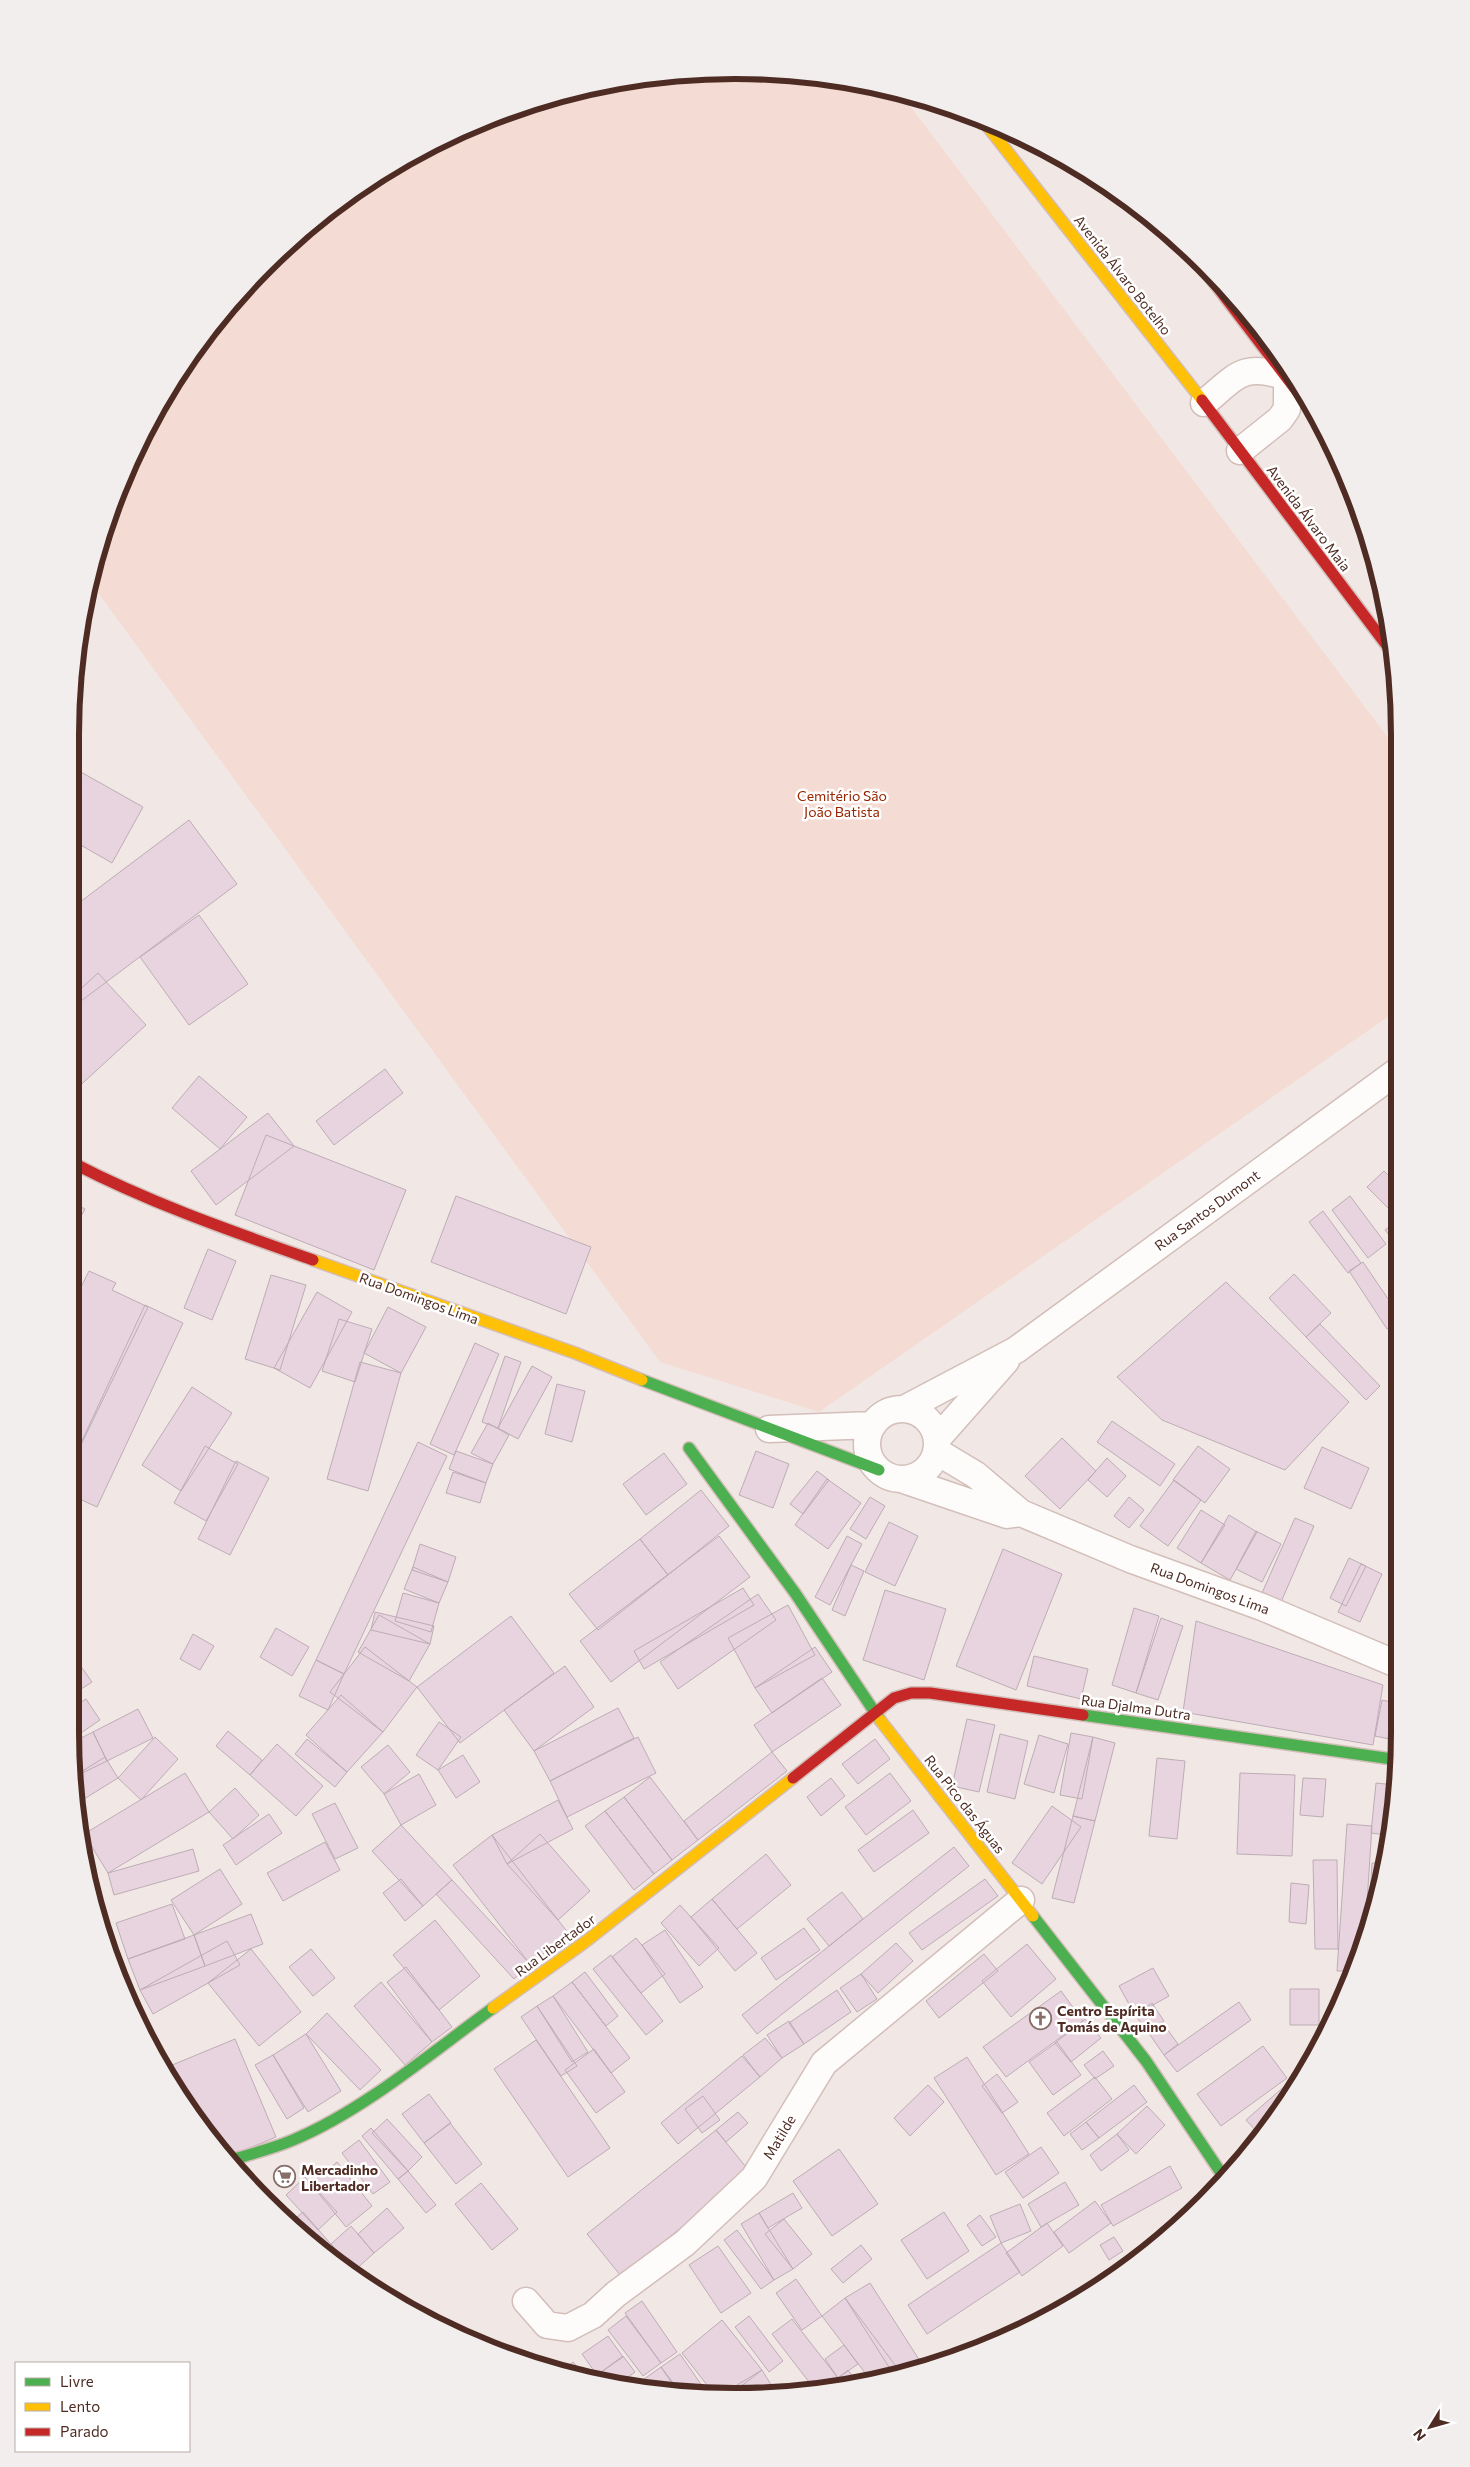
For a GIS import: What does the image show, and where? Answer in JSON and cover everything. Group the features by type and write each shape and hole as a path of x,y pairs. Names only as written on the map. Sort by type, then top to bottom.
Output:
{"street":[{"name":"Avenida Álvaro Botelho","path":"991,131 1240,451"},
{"path":"1204,403 1244,371 1257,369 1284,375"},
{"path":"1240,451 1280,419 1287,409 1288,381"},
{"name":"Avenida Álvaro Maia","path":"1240,451 1385,645"},
{"name":"Rua Santos Dumont","path":"904,1409 1016,1350 1391,1075"},
{"name":"Rua Domingos Lima","path":"79,1166 115,1185 182,1213 584,1357 767,1429 1007,1515 1021,1513"},
{"name":"Rua Santos Dumont","path":"937,1445 1016,1350"},
{"path":"904,1409 916,1411 926,1418 934,1428 937,1445 932,1463 924,1472 913,1477 890,1474 871,1460 868,1448 868,1436 873,1425 881,1416 892,1410 904,1409"},
{"name":"Rua Domingos Lima","path":"767,1429 873,1425"},
{"name":"Rua Domingos Lima","path":"937,1445 1021,1513 1130,1559 1262,1607 1391,1662"},
{"name":"Rua Pico das Águas","path":"689,1448 795,1593 875,1714 1146,2061 1220,2173"},
{"name":"Rua Djalma Dutra","path":"875,1714 894,1698 911,1693 930,1693 1390,1759"},
{"name":"Rua Libertador","path":"236,2158 293,2140 333,2120 385,2086 593,1936 875,1714"},
{"name":"Matilde","path":"526,2301 547,2326 568,2328 593,2315 616,2294 685,2243 754,2178 824,2063 1021,1900"}],"green space":[{"name":"Cemitério São João Batista","path":"692,80 778,80 821,84 863,91 907,102 1391,741 1391,1015 819,1412 660,1362 95,589 114,524 129,484 146,445 189,370 242,302 271,271 302,242 370,189 445,146 484,129 565,101 607,91 649,84"}],"building":[{"path":"79,771 143,807 112,863 79,844"},
{"path":"189,820 237,884 79,1002 79,903"},
{"path":"199,915 248,984 189,1025 140,957"},
{"path":"98,973 146,1025 79,1086 79,990"},
{"path":"385,1069 403,1093 334,1145 316,1121"},
{"path":"199,1076 247,1117 220,1149 172,1108"},
{"path":"268,1113 294,1146 216,1205 191,1171"},
{"path":"266,1135 406,1190 374,1270 235,1215"},
{"path":"1384,1171 1391,1178 1391,1211 1367,1187"},
{"path":"456,1196 591,1247 566,1314 431,1262"},
{"path":"1350,1196 1386,1244 1368,1258 1332,1210"},
{"path":"79,1206 85,1209 79,1220"},
{"path":"1323,1211 1361,1263 1348,1273 1309,1222"},
{"path":"1391,1226 1391,1237 1385,1230"},
{"path":"208,1249 236,1261 212,1320 184,1308"},
{"path":"1363,1262 1391,1303 1391,1327 1387,1329 1349,1271"},
{"path":"89,1271 116,1283 112,1290 148,1307 79,1449 79,1286 81,1287"},
{"path":"1294,1274 1331,1313 1306,1337 1269,1298"},
{"path":"271,1275 306,1285 280,1370 245,1359"},
{"path":"1226,1282 1349,1402 1285,1470 1162,1420 1117,1377"},
{"path":"317,1292 352,1312 310,1388 274,1368"},
{"path":"145,1305 183,1323 97,1507 79,1499 79,1447"},
{"path":"388,1307 426,1327 401,1373 364,1353"},
{"path":"339,1319 372,1329 355,1382 322,1371"},
{"path":"1320,1324 1380,1386 1366,1400 1306,1337"},
{"path":"475,1343 499,1354 454,1455 430,1444"},
{"path":"505,1356 521,1362 498,1428 482,1422"},
{"path":"360,1362 401,1373 368,1491 327,1479"},
{"path":"532,1366 552,1377 518,1439 498,1428"},
{"path":"557,1384 585,1391 572,1442 545,1434"},
{"path":"192,1387 232,1413 181,1491 142,1465"},
{"path":"1112,1421 1175,1464 1160,1486 1097,1442"},
{"path":"488,1423 509,1435 493,1464 471,1453"},
{"path":"1062,1438 1096,1471 1060,1509 1025,1476"},
{"path":"418,1442 447,1456 344,1674 316,1660"},
{"path":"205,1446 238,1464 206,1521 174,1503"},
{"path":"1198,1446 1230,1469 1205,1503 1173,1480"},
{"path":"1322,1447 1369,1468 1351,1509 1304,1488"},
{"path":"456,1451 493,1464 486,1483 449,1469"},
{"path":"756,1451 789,1464 773,1508 739,1495"},
{"path":"664,1453 687,1484 646,1515 623,1484"},
{"path":"1107,1458 1126,1476 1107,1497 1088,1480"},
{"path":"236,1461 269,1478 230,1555 198,1539"},
{"path":"817,1471 829,1480 803,1514 790,1504"},
{"path":"453,1472 486,1483 480,1503 446,1493"},
{"path":"827,1479 861,1503 828,1549 795,1525"},
{"path":"1174,1480 1201,1500 1168,1546 1140,1526"},
{"path":"701,1490 729,1526 668,1575 640,1539"},
{"path":"870,1497 885,1506 866,1539 850,1529"},
{"path":"1129,1497 1144,1510 1129,1528 1114,1516"},
{"path":"1201,1510 1225,1525 1201,1563 1177,1548"},
{"path":"1229,1515 1257,1532 1230,1580 1201,1563"},
{"path":"1295,1518 1314,1526 1281,1602 1262,1593"},
{"path":"889,1522 918,1536 895,1586 865,1572"},
{"path":"1256,1531 1281,1544 1262,1582 1236,1569"},
{"path":"719,1536 750,1577 611,1682 580,1641"},
{"path":"847,1536 862,1544 830,1605 815,1597"},
{"path":"640,1539 668,1575 598,1630 569,1594"},
{"path":"420,1544 456,1557 448,1582 412,1570"},
{"path":"1003,1549 1062,1574 1016,1690 956,1666"},
{"path":"1349,1558 1366,1566 1346,1606 1330,1598"},
{"path":"1361,1564 1382,1574 1360,1622 1338,1612"},
{"path":"851,1565 864,1571 845,1616 832,1610"},
{"path":"413,1567 448,1582 439,1603 404,1589"},
{"path":"743,1588 754,1605 644,1669 634,1651"},
{"path":"885,1590 946,1609 924,1680 863,1660"},
{"path":"403,1593 439,1603 431,1632 395,1621"},
{"path":"758,1594 776,1620 678,1689 660,1662"},
{"path":"788,1605 815,1655 755,1688 728,1638"},
{"path":"1134,1608 1159,1616 1136,1693 1112,1685"},
{"path":"375,1612 434,1626 430,1644 371,1630"},
{"path":"379,1615 430,1644 409,1681 358,1652"},
{"path":"511,1616 554,1673 460,1743 417,1687"},
{"path":"1161,1618 1183,1626 1158,1700 1136,1693"},
{"path":"1196,1621 1383,1685 1373,1745 1183,1712"},
{"path":"276,1628 309,1647 292,1676 260,1657"},
{"path":"193,1634 214,1646 200,1670 180,1659"},
{"path":"365,1647 417,1687 383,1732 330,1692"},
{"path":"815,1647 832,1672 772,1713 755,1688"},
{"path":"1034,1656 1088,1669 1081,1699 1027,1686"},
{"path":"316,1660 344,1674 328,1710 299,1696"},
{"path":"79,1664 92,1682 79,1690"},
{"path":"565,1666 594,1707 534,1751 504,1710"},
{"path":"822,1678 841,1705 772,1752 754,1725"},
{"path":"341,1695 383,1732 347,1772 306,1735"},
{"path":"86,1699 100,1720 79,1734 79,1732 79,1703"},
{"path":"1382,1700 1391,1702 1391,1739 1375,1736"},
{"path":"618,1708 634,1738 550,1781 534,1751"},
{"path":"138,1709 153,1738 107,1761 93,1732"},
{"path":"967,1719 995,1725 979,1792 952,1786"},
{"path":"439,1722 461,1737 438,1770 416,1755"},
{"path":"228,1731 262,1760 250,1775 216,1746"},
{"path":"93,1732 107,1761 80,1774 79,1739"},
{"path":"1071,1733 1093,1737 1082,1799 1060,1795"},
{"path":"1000,1734 1028,1741 1015,1799 987,1792"},
{"path":"1039,1735 1068,1744 1054,1793 1024,1784"},
{"path":"155,1737 178,1759 141,1800 118,1778"},
{"path":"638,1737 656,1773 567,1817 550,1781"},
{"path":"1093,1737 1115,1743 1095,1821 1073,1816"},
{"path":"307,1739 347,1772 335,1787 295,1754"},
{"path":"875,1739 890,1759 858,1784 842,1764"},
{"path":"277,1744 323,1786 296,1816 250,1775"},
{"path":"388,1745 410,1772 384,1794 361,1767"},
{"path":"772,1752 787,1771 698,1840 684,1821"},
{"path":"463,1755 480,1782 456,1798 438,1770"},
{"path":"105,1757 118,1778 82,1800 80,1773"},
{"path":"1157,1758 1185,1761 1177,1839 1149,1836"},
{"path":"185,1773 209,1812 108,1873 88,1840 86,1833"},
{"path":"890,1773 911,1801 866,1835 845,1807"},
{"path":"1240,1773 1295,1775 1292,1856 1237,1854"},
{"path":"419,1774 436,1805 401,1825 384,1794"},
{"path":"650,1777 698,1840 672,1860 624,1797"},
{"path":"831,1778 845,1796 821,1816 807,1797"},
{"path":"1303,1778 1326,1779 1323,1817 1300,1815"},
{"path":"1376,1783 1389,1784 1383,1835 1371,1833"},
{"path":"235,1788 259,1815 233,1839 209,1812"},
{"path":"624,1797 672,1860 654,1874 605,1811"},
{"path":"558,1800 573,1829 507,1864 492,1835"},
{"path":"335,1803 358,1848 335,1859 312,1814"},
{"path":"1052,1806 1081,1827 1042,1884 1012,1863"},
{"path":"913,1810 929,1833 874,1872 858,1850"},
{"path":"605,1811 654,1874 634,1890 585,1826"},
{"path":"269,1814 282,1833 236,1865 223,1845"},
{"path":"1073,1816 1095,1821 1074,1903 1052,1898"},
{"path":"1347,1824 1372,1826 1366,1910 1346,1971 1337,1971"},
{"path":"401,1825 452,1880 423,1906 372,1851"},
{"path":"540,1834 590,1891 558,1920 507,1864"},
{"path":"492,1835 569,1934 530,1964 453,1865"},
{"path":"325,1842 340,1870 283,1901 267,1873"},
{"path":"954,1847 969,1866 757,2034 742,2015"},
{"path":"193,1849 199,1871 114,1895 108,1873"},
{"path":"766,1854 791,1885 737,1929 712,1899"},
{"path":"1313,1860 1337,1860 1338,1949 1315,1949"},
{"path":"1372,1863 1378,1863 1370,1898"},
{"path":"220,1869 242,1904 194,1935 171,1900"},
{"path":"401,1879 423,1906 405,1921 383,1893"},
{"path":"985,1879 998,1896 922,1950 909,1933"},
{"path":"452,1880 530,1964 514,1979 436,1894"},
{"path":"1291,1883 1309,1885 1306,1924 1289,1922"},
{"path":"842,1892 863,1919 829,1946 807,1919"},
{"path":"712,1899 757,1953 735,1971 691,1917"},
{"path":"172,1904 185,1939 128,1959 116,1923"},
{"path":"680,1905 719,1948 699,1966 661,1923"},
{"path":"251,1914 263,1944 205,1966 194,1935"},
{"path":"435,1920 480,1976 439,2010 393,1955"},
{"path":"804,1928 820,1950 776,1980 761,1958"},
{"path":"665,1930 703,1987 680,2003 642,1945"},
{"path":"194,1935 205,1966 140,1990 128,1959"},
{"path":"636,1938 665,1974 641,1993 612,1957"},
{"path":"227,1941 240,1965 153,2014 140,1990"},
{"path":"896,1943 913,1961 878,1993 861,1974"},
{"path":"1027,1944 1056,1979 1011,2017 982,1981"},
{"path":"251,1949 301,2012 259,2046 208,1983"},
{"path":"311,1949 335,1978 313,1996 289,1967"},
{"path":"984,1954 998,1971 939,2018 926,2001"},
{"path":"611,1955 663,2021 646,2035 593,1969"},
{"path":"406,1967 452,2027 432,2042 387,1982"},
{"path":"1153,1968 1169,1996 1135,2015 1119,1986"},
{"path":"585,1972 618,2016 606,2026 572,1982"},
{"path":"861,1974 877,1999 857,2012 840,1988"},
{"path":"381,1982 432,2042 405,2065 354,2006"},
{"path":"572,1982 630,2058 611,2073 553,1996"},
{"path":"1290,1989 1319,1989 1319,2025 1290,2025"},
{"path":"837,1990 851,2012 804,2044 789,2023"},
{"path":"1061,1991 1083,2021 1006,2077 983,2047"},
{"path":"553,1996 588,2052 572,2062 537,2006"},
{"path":"1239,2002 1251,2020 1177,2072 1164,2055"},
{"path":"1152,2003 1164,2021 1148,2032 1135,2015"},
{"path":"537,2006 577,2066 561,2076 521,2017"},
{"path":"327,2013 381,2070 360,2090 306,2034"},
{"path":"1085,2019 1101,2038 1071,2062 1055,2043"},
{"path":"789,2021 804,2044 782,2058 767,2035"},
{"path":"1162,2022 1178,2044 1164,2055 1148,2032"},
{"path":"306,2034 341,2091 308,2112 273,2055"},
{"path":"765,2038 782,2058 760,2077 743,2055"},
{"path":"235,2039 276,2137 234,2155 189,2097 170,2066"},
{"path":"536,2040 610,2148 568,2177 494,2069"},
{"path":"1057,2042 1081,2075 1053,2095 1029,2062"},
{"path":"1263,2046 1287,2078 1221,2126 1197,2094"},
{"path":"594,2049 625,2092 596,2113 565,2070"},
{"path":"1103,2051 1114,2066 1095,2079 1084,2065"},
{"path":"273,2055 304,2108 287,2119 255,2065"},
{"path":"742,2056 760,2077 678,2144 661,2123"},
{"path":"967,2057 1029,2154 996,2175 934,2078"},
{"path":"997,2074 1018,2102 1002,2113 982,2086"},
{"path":"1095,2077 1112,2099 1064,2136 1047,2113"},
{"path":"1291,2081 1256,2131 1246,2120"},
{"path":"928,2085 944,2102 910,2136 894,2118"},
{"path":"1134,2085 1147,2102 1099,2138 1086,2122"},
{"path":"429,2094 451,2123 424,2143 402,2114"},
{"path":"703,2096 720,2120 702,2133 685,2109"},
{"path":"1147,2106 1165,2125 1136,2154 1117,2134"},
{"path":"738,2112 748,2123 726,2142 716,2130"},
{"path":"387,2119 422,2157 408,2171 372,2133"},
{"path":"1086,2122 1099,2138 1082,2150 1070,2134"},
{"path":"450,2123 482,2164 456,2184 424,2143"},
{"path":"371,2128 408,2171 398,2179 362,2136"},
{"path":"716,2130 750,2172 621,2276 587,2234"},
{"path":"1117,2134 1129,2150 1101,2171 1090,2155"},
{"path":"359,2140 390,2182 373,2194 342,2153"},
{"path":"1041,2147 1059,2173 1023,2198 1005,2172"},
{"path":"839,2149 878,2204 832,2236 793,2181"},
{"path":"337,2162 372,2206 346,2227 311,2184"},
{"path":"1170,2166 1182,2188 1113,2226 1101,2205"},
{"path":"408,2171 436,2205 426,2213 398,2179"},
{"path":"305,2177 337,2212 318,2230 286,2195"},
{"path":"1065,2182 1079,2205 1041,2227 1028,2204"},
{"path":"481,2183 518,2229 492,2250 455,2204"},
{"path":"793,2193 802,2208 768,2228 759,2213"},
{"path":"1095,2201 1111,2223 1069,2253 1054,2232"},
{"path":"1020,2204 1031,2231 1001,2243 990,2216"},
{"path":"387,2208 404,2228 374,2253 358,2234"},
{"path":"303,2212 336,2250 334,2252 295,2219"},
{"path":"944,2212 969,2251 927,2279 901,2240"},
{"path":"759,2213 793,2269 774,2280 741,2224"},
{"path":"980,2215 996,2237 982,2246 967,2225"},
{"path":"784,2219 812,2254 793,2269 765,2234"},
{"path":"1047,2223 1063,2246 1022,2276 1006,2253"},
{"path":"351,2226 374,2253 357,2268 343,2258 331,2244"},
{"path":"737,2230 774,2280 761,2289 724,2240"},
{"path":"1114,2237 1123,2251 1109,2260 1100,2245"},
{"path":"1001,2243 1020,2272 927,2334 908,2305"},
{"path":"861,2245 872,2259 843,2283 831,2269"},
{"path":"718,2246 751,2293 721,2313 689,2265"},
{"path":"796,2279 822,2316 802,2330 776,2293"},
{"path":"870,2283 920,2361 890,2369 845,2298"},
{"path":"845,2298 897,2368 867,2375 822,2316"},
{"path":"642,2301 677,2352 661,2363 625,2313"},
{"path":"626,2316 661,2363 643,2376 608,2330"},
{"path":"749,2316 783,2361 769,2372 735,2327"},
{"path":"792,2319 838,2378 835,2381 811,2384 772,2334"},
{"path":"722,2320 762,2370 739,2388 709,2387 682,2353"},
{"path":"608,2336 623,2357 598,2374 596,2373 582,2354"},
{"path":"844,2345 858,2364 838,2378 825,2359"},
{"path":"680,2354 703,2387 673,2385 661,2367"},
{"path":"623,2356 635,2372 625,2379 598,2374"},
{"path":"573,2362 580,2369 568,2367"},
{"path":"661,2367 675,2385 649,2383 641,2382"},
{"path":"762,2370 773,2387 735,2388 732,2388"},
{"path":"848,2370 854,2378 835,2381"}],"traffic: fast":[{"path":"642,1380 879,1470"},
{"path":"689,1448 795,1593 880,1720"},
{"path":"1083,1715 1390,1759"},
{"path":"1033,1916 1146,2061 1221,2173"},
{"path":"237,2158 293,2140 345,2113 396,2080 493,2008"}],"traffic: slow":[{"path":"991,131 1202,400"},
{"path":"313,1260 575,1353 642,1380"},
{"path":"880,1720 1033,1916"},
{"path":"493,2008 585,1942 793,1778"}],"traffic: jam":[{"path":"1239,315 1282,372"},
{"path":"1202,400 1385,643"},
{"path":"79,1166 161,1204 313,1260"},
{"path":"793,1778 894,1698 911,1693 930,1693 1083,1715"}],"place":[{"name":"Centro Espírita Tomás de Aquino","path":"1041,2018"},
{"name":"Mercadinho Libertador","path":"285,2177"}]}
